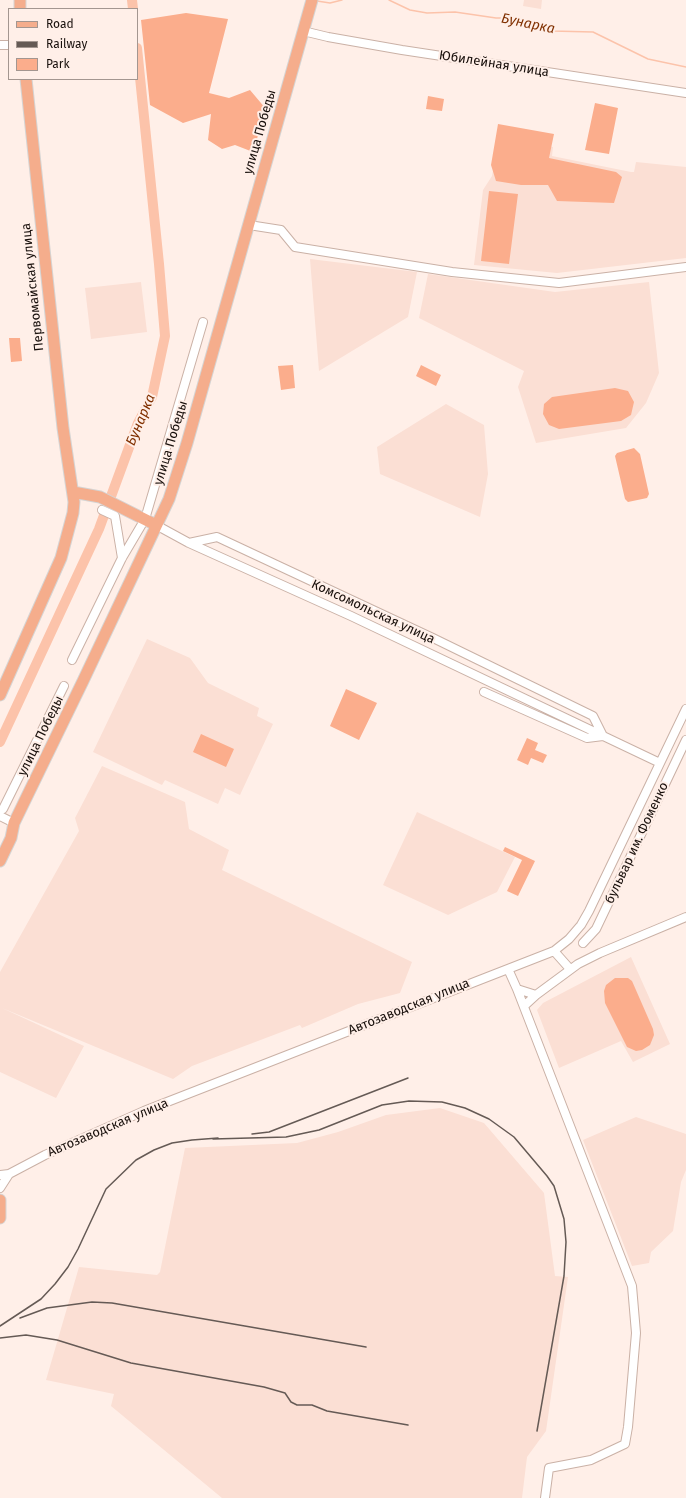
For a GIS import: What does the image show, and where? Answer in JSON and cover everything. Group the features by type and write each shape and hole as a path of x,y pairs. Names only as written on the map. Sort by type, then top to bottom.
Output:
{"main road":[{"name":"улица Победы","path":"0,861 11,838 14,823 84,681 116,609 150,543 156,525 169,499 187,443 311,5"},
{"name":"Первомайская улица","path":"0,695 61,558 73,513 73,492 63,428 26,80"},
{"name":"Комсомольская улица","path":"73,492 100,497 146,516 156,525"},
{"path":"0,1200 0,1218"}],"street":[{"name":"Юбилейная улица","path":"303,31 328,38 402,50 686,93"},
{"path":"249,224 281,230 295,247 452,272 559,283 686,267"},
{"path":"72,660 122,558 136,537 146,516 203,322"},
{"path":"105,511 115,516 122,558"},
{"name":"Комсомольская улица","path":"156,525 189,544 351,616 660,763"},
{"path":"189,544 217,537 434,638 593,716 603,736 587,738 484,692"},
{"path":"14,823 1,813 64,686"},
{"name":"Автозаводская улица","path":"4,1174 144,1111 554,951 581,925 589,911 686,708"},
{"name":"бульвар им. Фоменко","path":"583,943 596,930 686,740"},
{"path":"524,1006 570,969 600,953 686,917"},
{"path":"554,951 570,969"},
{"path":"508,969 524,1006 632,1286 636,1333 628,1427 625,1444 591,1460 549,1468 545,1498"},
{"path":"517,989 536,995"},
{"path":"0,1188 4,1174"}],"shaded area":[{"path":"524,0 542,0 541,9 523,6"},
{"path":"499,137 553,147 552,156 631,172 634,172 636,162 686,167 686,258 557,273 474,265 483,190 492,176"},
{"path":"310,259 417,272 408,317 319,371"},
{"path":"428,274 555,292 649,282 659,373 646,403 626,428 536,443 518,387 524,371 419,318"},
{"path":"141,282 147,332 91,339 85,288"},
{"path":"446,404 484,425 488,474 480,517 380,474 377,447"},
{"path":"147,639 190,658 208,683 259,708 257,716 273,724 240,795 225,788 218,804 165,780 162,785 93,752"},
{"path":"102,766 185,802 189,829 229,850 222,870 412,962 400,993 358,1004 302,1028 300,1025 192,1066 173,1079 2,1008 84,1046 56,1098 0,1072 0,972 79,831 75,818"},
{"path":"417,812 515,857 497,892 448,915 383,885"},
{"path":"631,957 670,1044 633,1062 621,1041 559,1068 537,1010 543,1003"},
{"path":"440,1108 484,1123 544,1193 555,1276 568,1277 546,1431 527,1457 522,1498 222,1498 111,1406 114,1394 46,1380 79,1267 157,1275 160,1272 185,1148 297,1143 338,1132 386,1115"},
{"path":"636,1117 686,1134 686,1170 681,1182 673,1231 651,1252 649,1263 632,1266 583,1140"}],"green space":[{"path":"186,13 228,19 209,93 229,98 250,90 266,109 253,152 235,145 222,149 208,140 211,114 183,123 150,105 141,20"},
{"path":"428,96 444,99 442,111 426,109"},
{"path":"595,103 618,108 609,154 585,150"},
{"path":"498,124 554,134 549,158 616,172 622,177 614,203 557,201 548,185 521,185 496,181 491,165"},
{"path":"489,191 518,194 509,264 481,261"},
{"path":"9,338 20,338 22,361 11,362"},
{"path":"293,365 295,388 281,390 278,366"},
{"path":"421,365 441,375 436,386 416,376"},
{"path":"615,388 628,391 634,402 631,415 621,421 559,429 549,425 543,414 544,404 552,397"},
{"path":"634,448 640,454 649,494 647,498 628,502 625,499 615,456 617,453"},
{"path":"346,689 377,703 359,740 330,726"},
{"path":"201,734 234,749 226,767 193,752"},
{"path":"527,738 538,743 535,750 547,755 543,763 531,758 528,765 517,760"},
{"path":"505,847 535,861 518,896 507,891 522,860 503,851"},
{"path":"615,978 628,978 632,981 653,1029 654,1035 650,1045 642,1050 636,1051 627,1047 605,1003 604,991 606,985"}],"waterway":[{"name":"Бунарка","path":"132,0 133,8"},
{"name":"Бунарка","path":"317,1 330,3 342,0"},
{"name":"Бунарка","path":"389,0 410,10 427,13 455,12 496,18 510,18 529,26 552,31 593,32 648,59 686,67"},
{"name":"Бунарка","path":"0,742 99,529 138,423 152,397 165,336 138,58"}],"railway":[{"path":"252,1134 269,1132 408,1078"},
{"path":"213,1139 286,1137 319,1130 382,1105 409,1101 442,1102 465,1108 489,1119 514,1137 554,1186 564,1219 566,1242 564,1276 537,1431"},
{"path":"0,1326 41,1299 55,1284 68,1267 78,1249 106,1189 136,1160 154,1150 172,1143 218,1138"},
{"path":"20,1318 47,1308 92,1302 112,1303 366,1347"},
{"path":"0,1338 26,1335 57,1340 131,1363 264,1387 285,1393 291,1402 297,1405 312,1405 327,1411 408,1425"}]}
